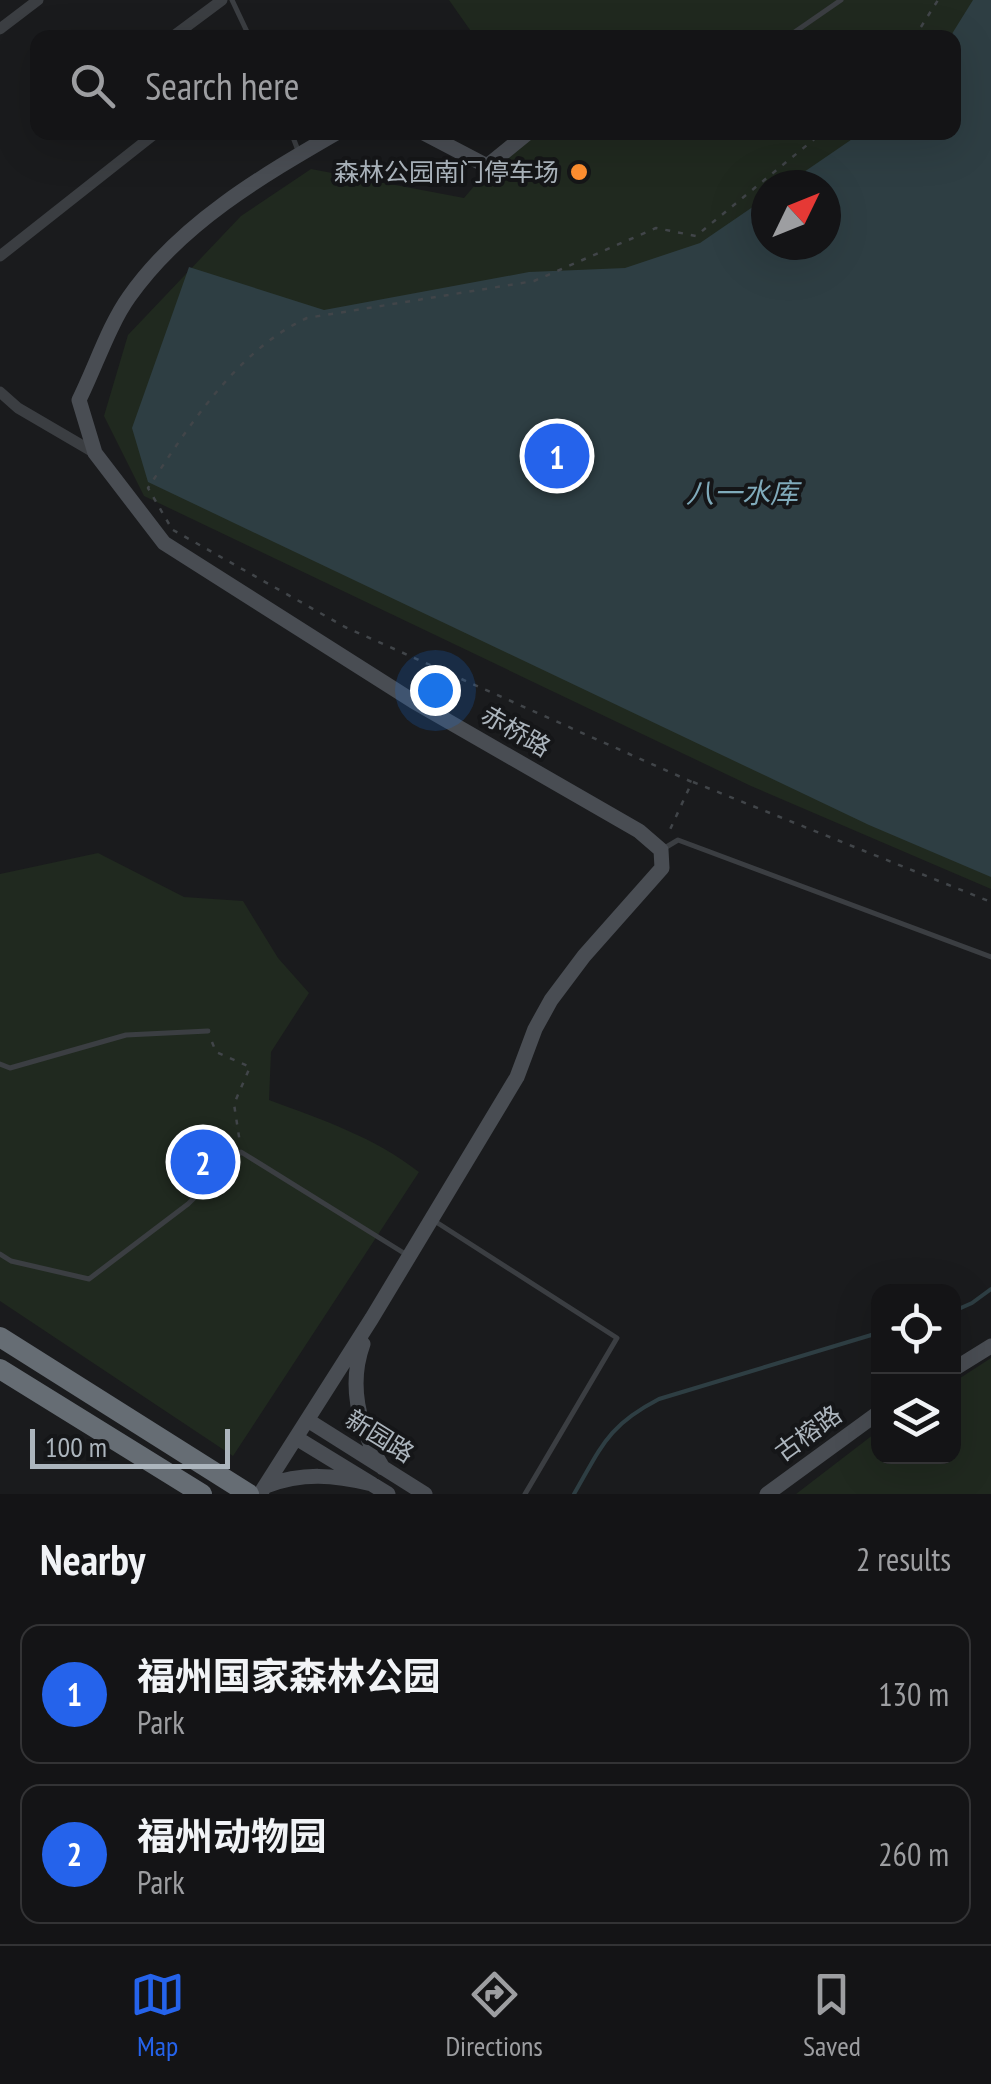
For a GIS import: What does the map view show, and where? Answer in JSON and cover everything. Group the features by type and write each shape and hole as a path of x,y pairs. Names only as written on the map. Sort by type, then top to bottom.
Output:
{"highway":[{"path":"0,1337 258,1491"},
{"path":"0,1369 202,1494"}],"street":[{"path":"0,29 38,0"},
{"path":"182,30 222,0"},
{"path":"0,256 147,140"},
{"name":"赤桥路","path":"324,140 196,224 128,298 79,400 95,453 164,543 413,701 639,831 660,850"},
{"path":"437,140 487,166 519,140"},
{"path":"0,392 18,408 95,453"},
{"path":"258,1491 298,1439 517,1077 551,1000 584,956 662,868 660,850"},
{"path":"372,1318 356,1362 358,1418 384,1468"},
{"path":"961,1365 991,1346"},
{"name":"古榕路","path":"768,1494 871,1419"},
{"name":"新园路","path":"309,1421 425,1494"},
{"name":"新园路","path":"298,1439 388,1494"},
{"path":"258,1491 289,1478 322,1474 372,1484"}],"lane":[{"path":"232,0 246,30"},
{"path":"798,30 841,0"},
{"path":"294,140 300,154"},
{"path":"660,850 678,840 991,957"},
{"path":"0,1064 10,1068 126,1035 208,1031"},
{"path":"0,1254 11,1261 89,1280 188,1204 241,1152 409,1256"},
{"path":"431,1218 618,1338 524,1494"}],"path":[{"path":"919,30 938,0"},
{"path":"813,140 696,236 656,228 534,281 307,318 284,329 195,416 148,488 171,528 345,626 692,782 991,902"},
{"path":"660,850 692,782"},
{"path":"208,1031 216,1052 250,1067 234,1104 241,1152"}],"green space":[{"name":"八一水库","path":"449,0 991,0 991,889 751,786 144,496 104,416 128,335 241,216 311,169 464,198 513,140 961,140 961,30 470,30"},
{"path":"98,853 184,897 243,901 278,958 309,993 271,1052 269,1100 366,1139 419,1172 233,1456 0,1301 0,874"},
{"path":"991,1358 991,1494 796,1494 871,1436 871,1464 961,1464 961,1377"}],"water":[{"name":"八一水库","path":"973,0 991,0 991,877 869,825 148,482 132,428 189,267 324,310 529,272 625,268 700,243 751,208 751,260 841,260 841,170 807,170 851,140 961,140 961,30 954,30"}],"waterway":[{"path":"961,1308 991,1289"},
{"path":"574,1494 599,1450 617,1428 659,1399 871,1335"}],"place":[{"name":"森林公园南门停车场","path":"579,172"},
{"name":"福州国家森林公园","path":"557,456"},
{"name":"福州动物园","path":"203,1162"}]}
